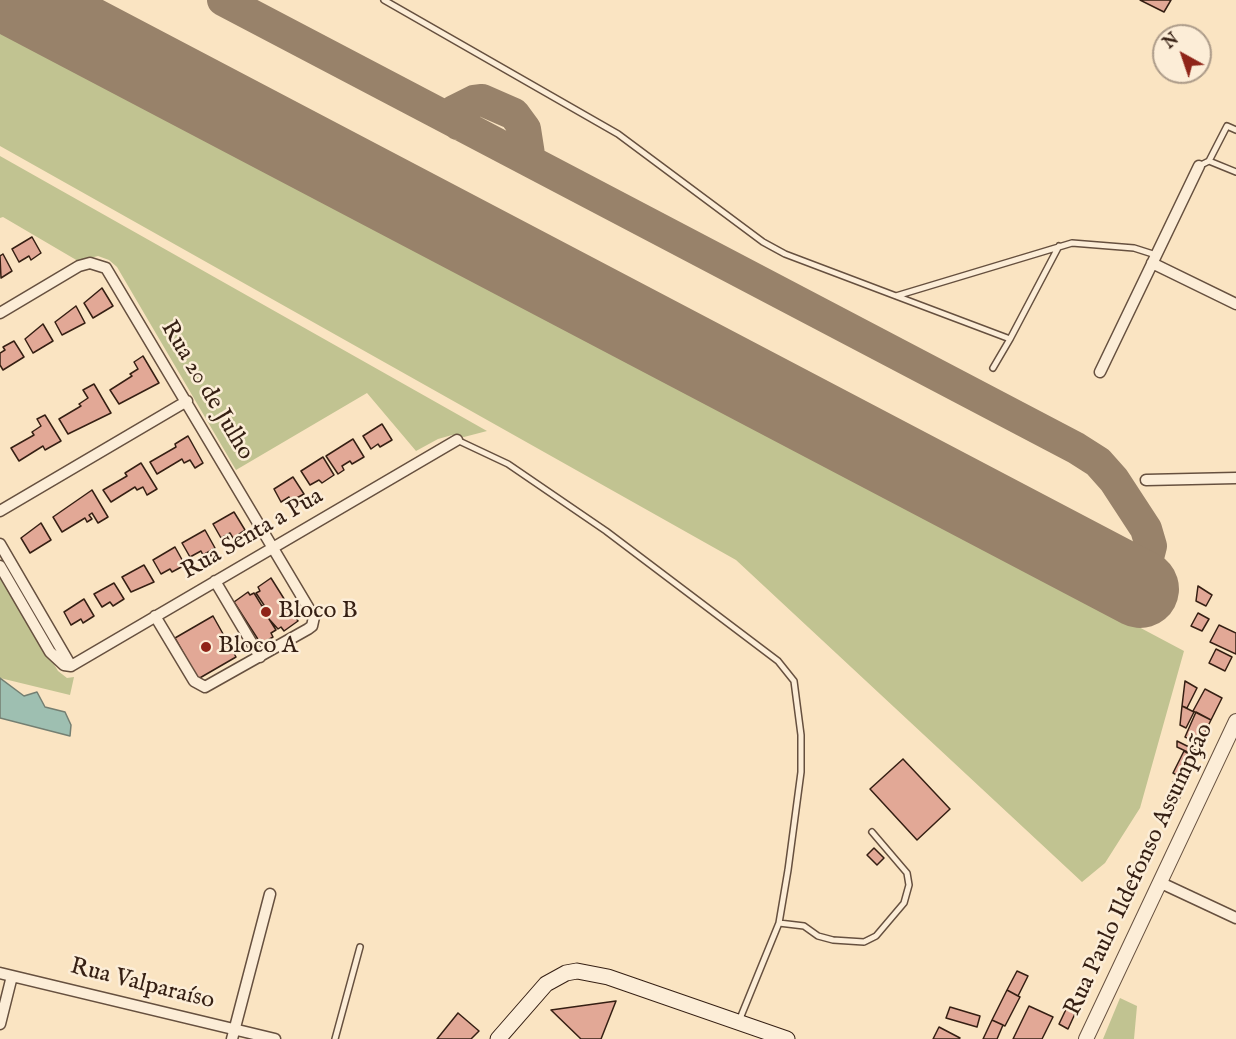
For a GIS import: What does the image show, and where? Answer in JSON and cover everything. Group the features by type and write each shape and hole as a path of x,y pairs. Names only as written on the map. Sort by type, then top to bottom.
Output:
{"main road":[{"path":"498,1039 546,984 566,973 594,973 608,977 787,1039"}],"street":[{"path":"1100,372 1154,259 1204,164"},
{"path":"1154,259 1236,304"},
{"name":"Rua 20 de Julho","path":"0,313 79,266 96,263 111,273 311,611 314,622 308,629 260,657"},
{"path":"0,511 187,401"},
{"name":"Rua Senta a Pua","path":"71,666 457,440"},
{"path":"1146,480 1236,478"},
{"path":"0,544 71,666"},
{"path":"0,566 50,652 64,665 71,666"},
{"path":"155,616 199,686 211,686 260,657 215,581"},
{"name":"Rua Paulo Ildefonso Assumpção","path":"1086,1039 1236,721"},
{"path":"1159,882 1236,918"},
{"path":"233,1034 270,894"},
{"name":"Rua Valparaíso","path":"0,973 233,1034 275,1039"},
{"path":"0,1024 12,976"}],"lane":[{"path":"384,0 618,134 763,243 784,254 1010,339"},
{"path":"1236,130 1227,126 1204,164 1236,172"},
{"path":"896,296 1059,246 1084,242 1134,248 1154,259"},
{"path":"993,368 1059,246"},
{"path":"457,440 508,464 606,531 778,661 794,681 801,735 801,772 779,923 738,1022"},
{"path":"779,923 804,926 818,936 833,940 864,942 876,936 904,903 909,885 907,873 872,832"},
{"path":"335,1039 360,946"}],"green space":[{"path":"0,22 1184,651 1140,808 1105,863 1082,882 736,560 0,146"},
{"path":"0,156 487,431 464,437 452,435 438,439 416,451 367,393 236,470 117,267 109,260 98,256 78,261 3,217 0,218"},
{"path":"0,574 58,671 67,678 74,677 70,695 0,678"},
{"path":"1120,998 1137,1006 1134,1039 1103,1039"}],"shaded area":[{"path":"0,678 24,696 37,692 45,707 65,712 71,725 70,736 0,718"}],"building":[{"path":"1140,0 1171,0 1164,12"},
{"path":"32,237 41,253 31,260 29,256 19,262 12,249"},
{"path":"3,254 12,271 1,278 0,256"},
{"path":"102,288 113,306 93,318 84,303"},
{"path":"76,306 85,323 62,335 55,322"},
{"path":"43,324 53,341 33,353 25,339"},
{"path":"14,341 24,357 3,370 0,365 0,353 5,350 3,347"},
{"path":"143,356 159,383 119,404 110,390 132,376 130,374 138,369 134,362"},
{"path":"94,384 111,413 68,434 59,419 81,406 79,404 88,398 83,390"},
{"path":"45,415 61,441 45,450 43,446 19,461 11,448 34,435 32,432 41,426 37,419"},
{"path":"382,424 392,440 380,447 378,444 371,449 363,436"},
{"path":"188,436 203,463 195,468 190,460 184,463 182,459 157,474 150,462 176,447 175,444"},
{"path":"353,439 364,457 352,464 350,461 342,466 344,470 338,474 326,456"},
{"path":"323,457 334,475 322,483 319,480 310,485 301,471"},
{"path":"141,463 157,489 147,495 143,487 137,490 135,487 111,502 103,490 127,476 125,473"},
{"path":"293,477 304,494 291,501 289,497 281,502 274,489"},
{"path":"92,490 108,517 98,523 92,513 89,515 92,519 87,522 85,518 62,532 53,517"},
{"path":"234,512 245,530 233,538 230,533 221,538 213,524"},
{"path":"41,523 51,540 30,553 21,538"},
{"path":"205,530 215,548 203,555 201,551 190,557 182,543"},
{"path":"175,547 185,565 172,572 170,569 161,574 153,560"},
{"path":"144,565 154,582 131,592 122,577"},
{"name":"Bloco B","path":"271,578 298,621 284,631 281,627 278,629 269,619 276,630 271,633 273,637 261,644 234,602 248,592 250,595 254,593 262,606 264,605 256,593 260,591 258,587"},
{"path":"114,583 124,599 113,606 110,602 102,607 94,594"},
{"path":"1198,586 1212,595 1206,606 1196,601"},
{"path":"84,599 94,616 83,623 81,619 71,625 64,612"},
{"path":"1198,613 1209,619 1202,631 1191,626"},
{"name":"Bloco A","path":"213,616 236,657 198,679 175,638"},
{"path":"1219,625 1236,633 1236,654 1210,642"},
{"path":"1216,649 1232,657 1225,671 1209,663"},
{"path":"1185,681 1197,688 1187,708 1182,706"},
{"path":"1205,689 1222,698 1211,720 1193,711"},
{"path":"1182,706 1194,712 1186,728 1180,725"},
{"path":"1196,712 1211,720 1199,744 1185,737"},
{"path":"1177,741 1199,752 1196,756 1177,747"},
{"path":"1184,751 1196,758 1185,779 1173,773"},
{"path":"903,759 950,809 917,840 870,789"},
{"path":"1173,782 1185,788 1175,807 1170,804"},
{"path":"874,848 884,858 877,865 867,855"},
{"path":"1017,971 1028,976 1018,996 1007,990"},
{"path":"1007,990 1020,997 1005,1026 992,1020"},
{"path":"616,1001 601,1039 581,1039 551,1010"},
{"path":"1070,1001 1079,1005 1068,1029 1059,1024"},
{"path":"1029,1006 1053,1017 1042,1039 1013,1039"},
{"path":"950,1007 980,1016 977,1027 946,1018"},
{"path":"458,1013 479,1031 471,1039 437,1039"},
{"path":"992,1020 1003,1025 997,1039 983,1039"},
{"path":"939,1027 960,1038 933,1039"}],"taxiway":[{"path":"223,0 1076,448 1098,462 1114,480 1146,529 1151,546 1140,589"},
{"path":"458,124 454,111 474,101 482,100 514,114 525,129 530,161"}],"runway":[{"path":"19,0 1140,589"}],"place":[{"name":"Bloco B","path":"266,612"},
{"name":"Bloco A","path":"206,647"}]}
